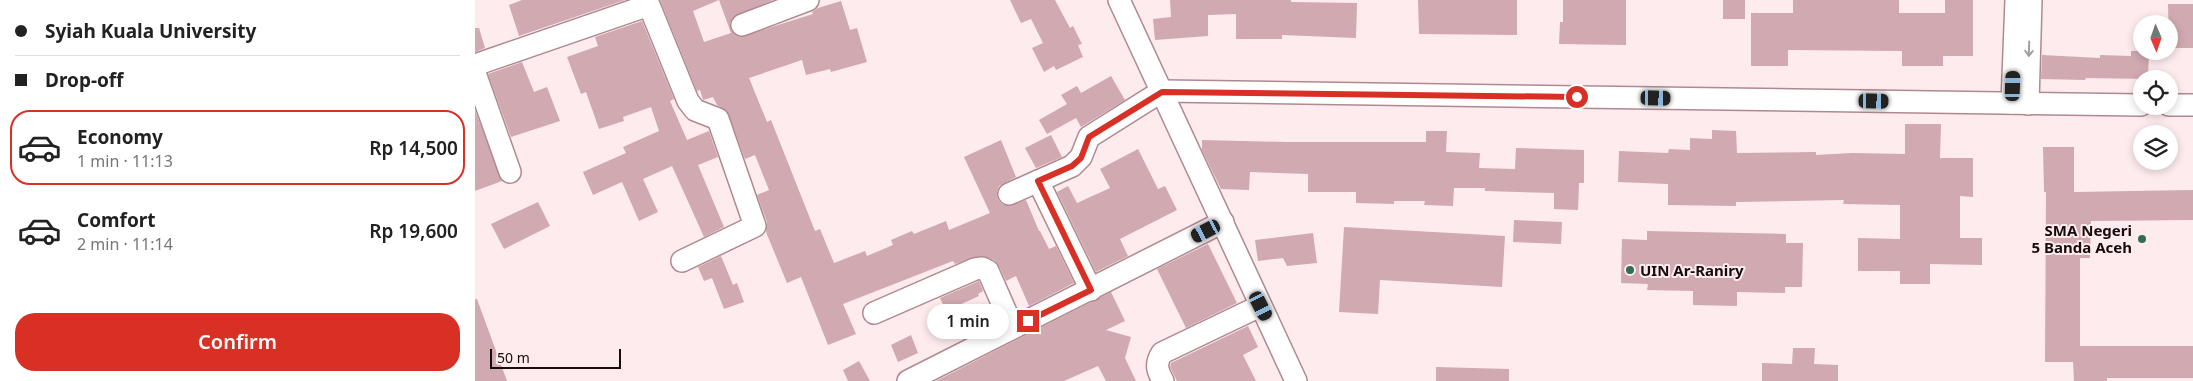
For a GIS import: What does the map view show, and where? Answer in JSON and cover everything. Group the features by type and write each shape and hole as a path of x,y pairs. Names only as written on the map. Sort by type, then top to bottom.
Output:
{"street":[{"path":"742,26 808,0"},
{"path":"1119,0 1296,381"},
{"path":"2015,0 2020,103"},
{"path":"2020,103 2031,0"},
{"path":"475,64 651,3 687,101 695,110 719,120 755,226 682,261"},
{"path":"475,73 510,172"},
{"path":"1009,194 1072,166 1081,158 1089,137 1162,92 2133,104"},
{"path":"2178,105 2193,105"},
{"path":"1038,181 1091,290"},
{"path":"908,381 1223,222"},
{"path":"874,313 975,269 982,268 988,271 1013,328"},
{"path":"1163,381 1157,370 1157,360 1162,353 1261,306"}],"building":[{"path":"522,0 625,0 519,36 509,5"},
{"path":"660,0 719,0 773,0 733,17 730,23 731,30 740,37 813,14 812,12 818,8 841,1 850,30 857,28 867,62 831,72 830,69 806,75 802,60 749,78 767,122 771,120 815,231 820,229 834,263 865,251 867,256 893,245 891,240 912,231 914,234 946,221 949,230 990,213 964,157 1001,140 1016,177 999,186 997,192 998,200 1008,206 1026,200 1049,249 1056,246 1074,283 1029,306 1016,276 1006,281 994,260 980,256 955,264 953,261 843,304 856,334 828,345 801,277 787,283 766,232 767,222 757,195 769,190 755,155 745,159 727,111 717,105 713,97 703,100 700,90 697,91","holes":["719,0 731,33 704,42 693,11"]},
{"path":"1010,0 1055,0 1070,28 1073,26 1082,44 1078,45 1083,57 1056,70 1054,66 1044,72 1032,48 1043,43 1031,19 1021,23"},
{"path":"1170,0 1291,0 1291,2 1357,3 1356,38 1282,35 1282,39 1236,39 1236,14 1208,15 1208,36 1155,40 1153,19 1171,17"},
{"path":"1418,0 1517,0 1517,35 1419,34"},
{"path":"1563,0 1626,0 1626,45 1559,44 1560,22 1563,22"},
{"path":"1723,0 1745,0 1745,19 1723,19"},
{"path":"1793,0 1899,0 1899,13 1945,13 1945,0 1973,0 1973,56 1943,56 1943,66 1902,66 1902,51 1788,50 1788,66 1751,66 1751,13 1793,13"},
{"path":"2168,4 2193,4 2193,48 2178,48 2178,15 2168,15"},
{"path":"642,21 674,99 670,101 687,140 709,131 718,157 698,165 724,227 704,237 672,166 643,179 658,212 639,221 622,182 593,195 583,172 626,153 623,147 659,131 651,107 623,117 624,121 599,129 586,92 581,94 567,57 598,46 595,37"},
{"path":"475,28 479,28 485,48 475,52"},
{"path":"2131,51 2133,51 2133,60 2149,60 2148,70 2133,70 2133,79 2041,79 2042,55 2100,58 2100,55 2131,56"},
{"path":"522,62 534,92 547,87 560,121 511,137 488,74"},
{"path":"1111,76 1125,100 1081,127 1076,118 1047,134 1039,120 1067,104 1061,95 1077,86 1081,93"},
{"path":"475,110 502,181 475,191"},
{"path":"1905,124 1941,124 1940,158 1973,158 1973,197 1960,196 1960,238 1982,238 1982,265 1930,264 1930,284 1900,284 1900,271 1858,271 1858,238 1900,239 1900,205 1843,204 1844,200 1736,202 1736,206 1668,205 1668,184 1618,182 1619,151 1668,153 1669,149 1690,150 1690,138 1712,139 1712,130 1736,131 1737,153 1816,152 1816,155 1852,153 1905,154"},
{"path":"1426,131 1447,131 1446,152 1480,153 1479,168 1515,169 1516,148 1584,150 1584,183 1579,183 1578,210 1554,209 1554,193 1485,191 1485,188 1454,188 1453,206 1424,205 1425,201 1394,201 1394,204 1356,203 1356,192 1308,192 1308,174 1250,172 1249,190 1221,189 1202,150 1202,140 1426,142"},
{"path":"1051,135 1062,157 1036,168 1025,148"},
{"path":"2043,147 2074,147 2074,192 2193,190 2193,220 2091,221 2090,258 2080,258 2080,346 2193,346 2193,378 2107,378 2107,381 2074,381 2073,362 2045,362 2046,192 2044,192"},
{"path":"1138,149 1158,189 1165,186 1177,210 1120,239 1128,256 1096,272 1057,192 1068,186 1077,203 1110,188 1100,169"},
{"path":"538,202 550,226 504,249 491,224"},
{"path":"1514,220 1562,222 1561,244 1513,242"},
{"path":"1344,227 1505,236 1502,287 1380,280 1378,314 1339,312"},
{"path":"1647,231 1786,234 1786,243 1803,243 1802,287 1785,287 1785,293 1737,292 1737,306 1693,305 1693,291 1647,290 1648,284 1621,283 1622,239 1647,240"},
{"path":"1313,233 1317,263 1287,266 1283,258 1258,261 1255,240"},
{"path":"1208,244 1237,303 1186,328 1157,269"},
{"path":"721,256 733,285 737,283 744,302 724,309 712,278 704,281 698,267"},
{"path":"979,281 983,291 978,294 979,296 946,311 940,298"},
{"path":"1111,292 1125,321 1106,330 1131,337 1125,358 1136,381 1106,381 1098,366 1064,381 936,381"},
{"path":"475,299 477,299 507,381 475,381"},
{"path":"1248,326 1258,347 1243,355 1256,381 1177,381 1170,367 1171,363"},
{"path":"911,335 918,353 898,362 891,345"},
{"path":"1793,348 1815,348 1814,364 1838,365 1838,381 1762,381 1762,363 1792,364"},
{"path":"859,361 870,381 848,381 843,370"},
{"path":"1436,367 1509,369 1509,381 1436,381"}],"place":[{"name":"SMA Negeri 5 Banda Aceh","path":"2142,239"},
{"name":"UIN Ar-Raniry","path":"1630,270"}],"route":[{"path":"1028,321 1091,290 1038,181 1072,166 1081,158 1089,137 1162,92 1577,97"}]}
